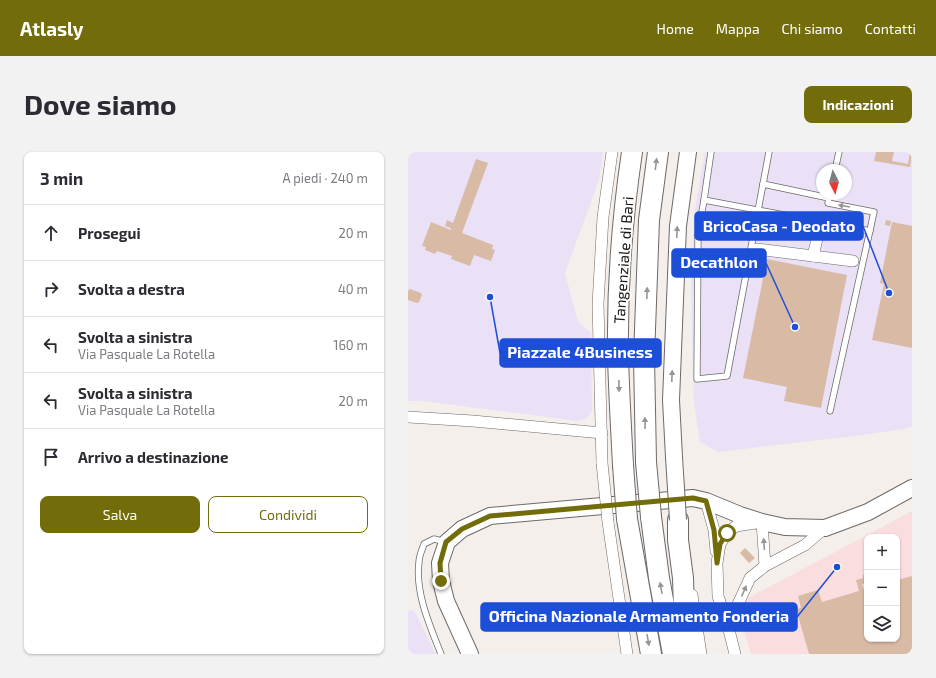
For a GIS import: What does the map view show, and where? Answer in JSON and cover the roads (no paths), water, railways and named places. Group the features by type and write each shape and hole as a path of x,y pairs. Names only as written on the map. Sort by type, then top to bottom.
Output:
{"highway":[{"name":"Tangenziale di Bari","path":"632,152 624,218 619,308 619,405 623,465 618,520 651,654"},
{"name":"Tangenziale di Bari","path":"658,152 650,220 644,358 646,462 659,578 673,654"},
{"path":"678,520 678,540 683,578 683,633 686,654"}],"street":[{"path":"612,152 603,216 598,304 602,463 618,520 627,654"},
{"path":"688,152 678,226 671,400 678,520 683,539 701,654"},
{"path":"813,256 820,222"},
{"path":"757,249 853,261"},
{"path":"408,417 473,421 602,433"},
{"path":"728,626 750,578 765,566 805,545 825,528 868,512 912,488"},
{"path":"470,654 446,601 441,581 440,563 446,542 462,529 490,516 693,498 706,501 762,522 785,527 825,528"},
{"path":"706,501 714,530 718,596 735,654"},
{"path":"717,563 720,544 727,533 736,526 762,522"},
{"path":"762,522 765,566"}],"lane":[{"path":"711,152 698,235 697,379 727,376 769,152"},
{"path":"836,164 839,152"},
{"path":"763,184 816,194"},
{"path":"704,200 870,231"},
{"path":"828,200 828,203 874,212 830,411"},
{"path":"441,654 423,603 419,579 419,561 424,544 434,539 446,542"}],"place":[{"name":"BricoCasa - Deodato","path":"889,293"},
{"name":"Piazzale 4Business","path":"490,297"},
{"name":"Decathlon","path":"795,327"},
{"name":"Officina Nazionale Armamento Fonderia","path":"837,567"}]}
